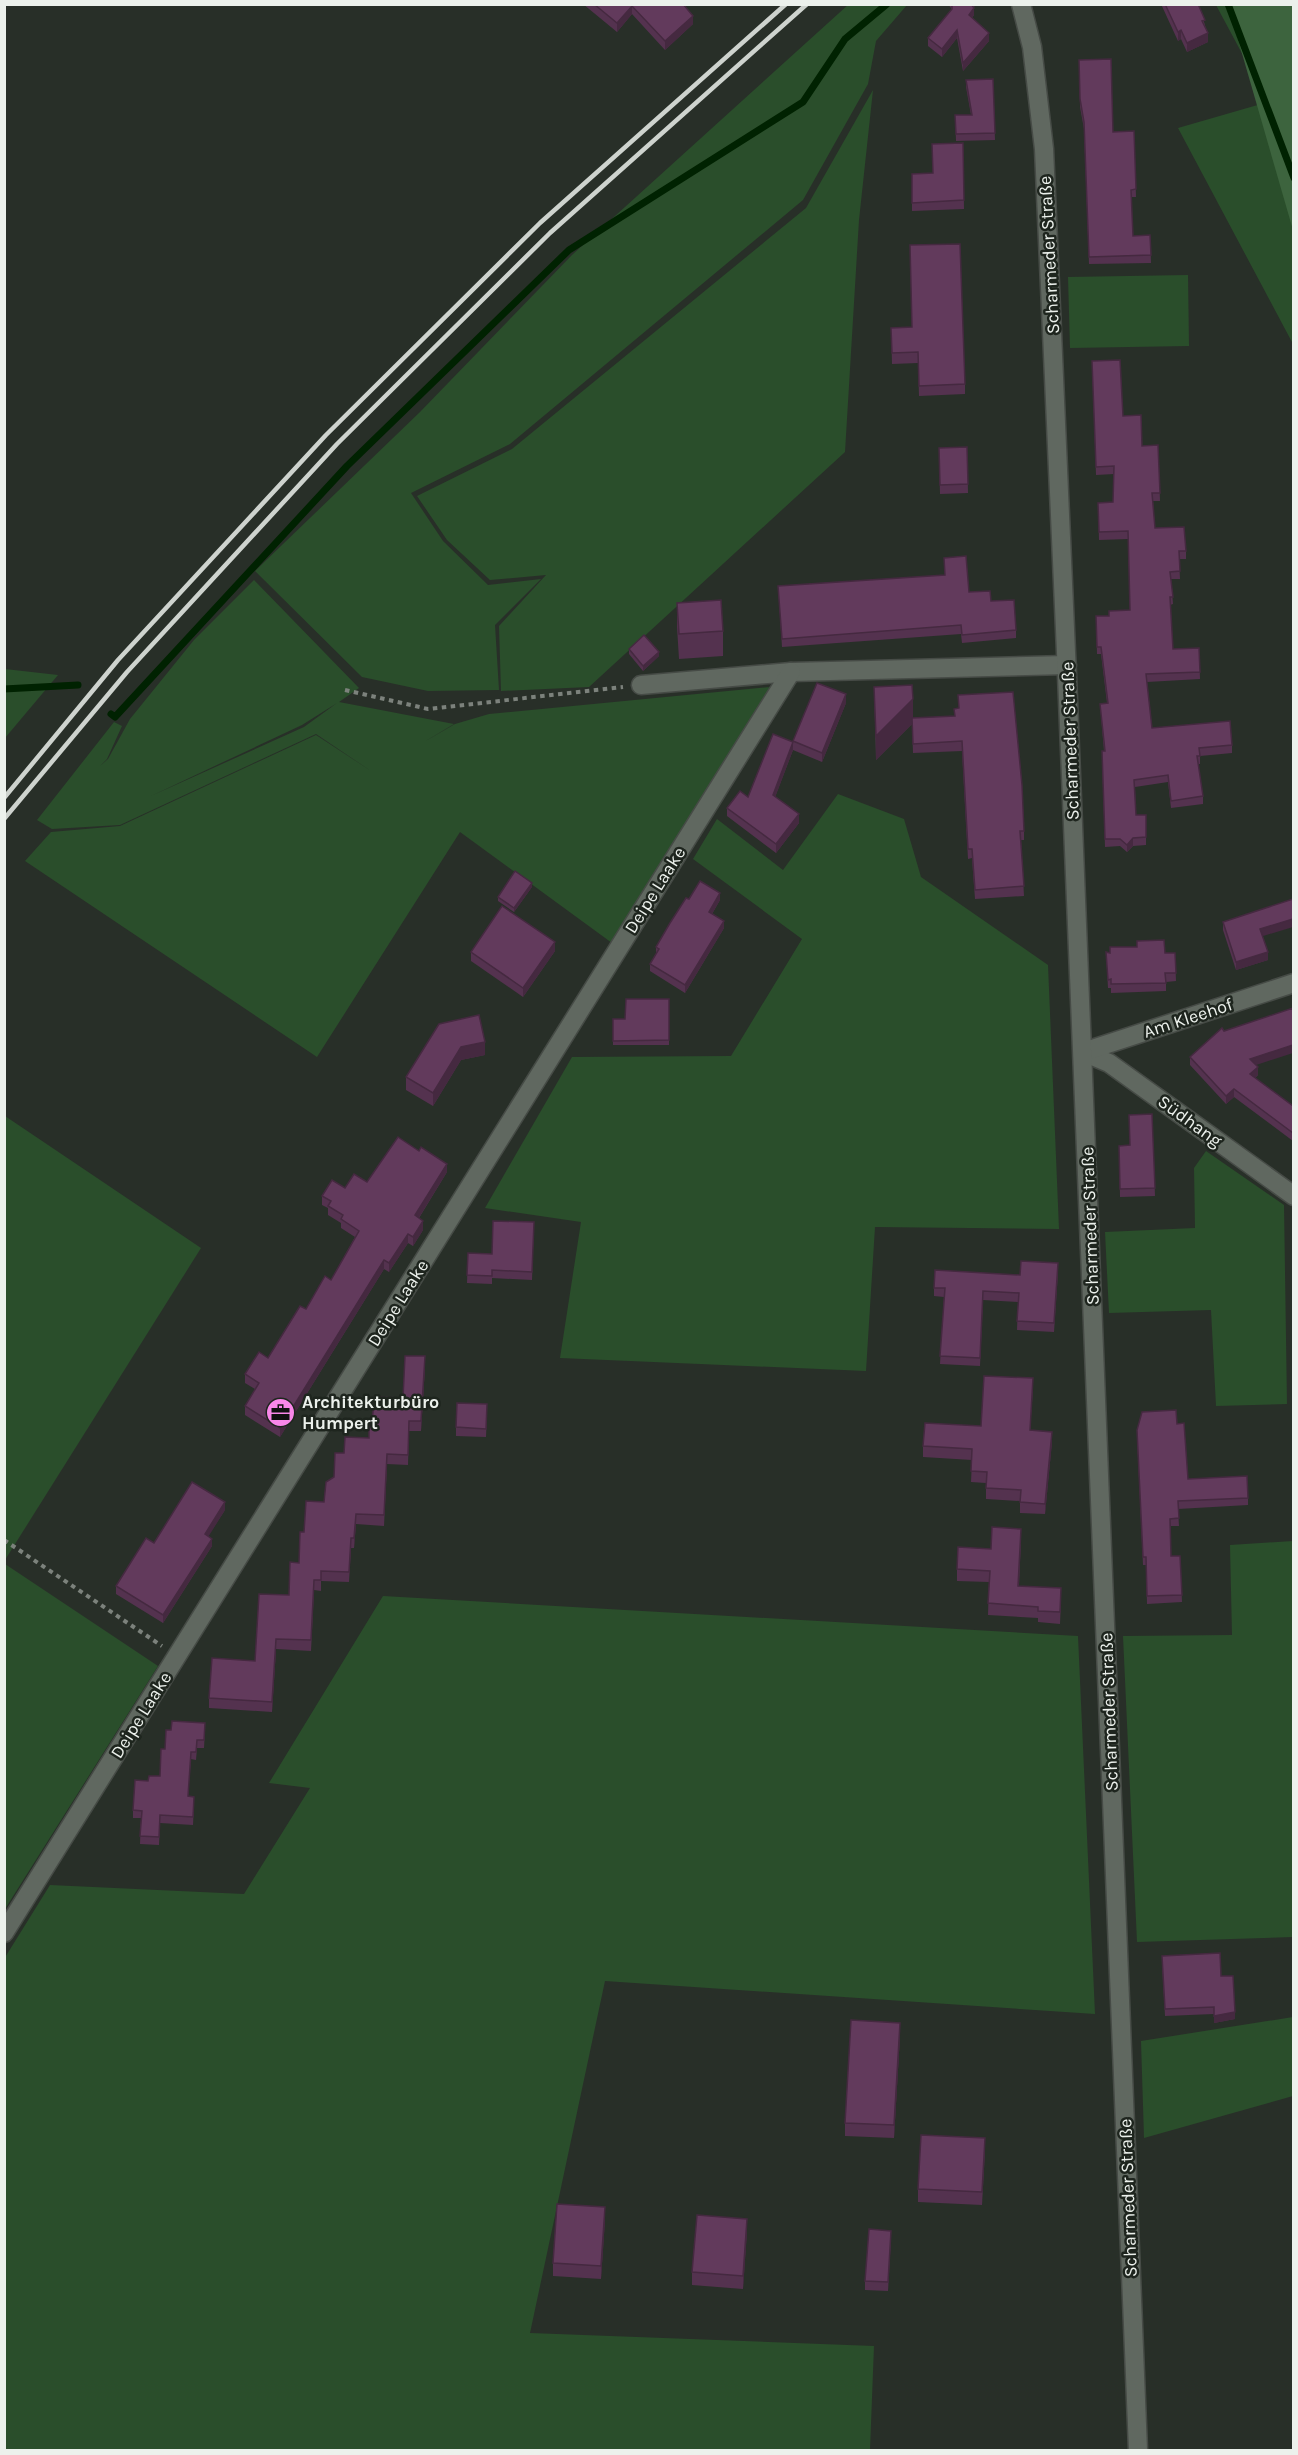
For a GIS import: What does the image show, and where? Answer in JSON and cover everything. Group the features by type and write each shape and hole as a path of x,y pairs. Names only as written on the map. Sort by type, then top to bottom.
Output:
{"street":[{"name":"Scharmeder Straße","path":"1021,4 1032,47 1044,148 1083,1052 1138,2451"},
{"path":"642,685 791,672 1067,665"},
{"name":"Deipe Laake","path":"4,1934 791,672"},
{"name":"Am Kleehof","path":"1083,1052 1293,983"},
{"name":"Südhang","path":"1083,1052 1109,1063 1293,1196"}],"path":[{"path":"345,690 428,709 642,685"},
{"path":"4,1540 177,1657"}],"green space":[{"path":"849,4 907,5 876,41 868,84 803,200 510,444 411,493 443,541 488,585 541,579 495,625 499,690 428,691 362,677 255,571 420,412 572,255"},
{"path":"1216,5 1293,5 1293,344 1178,128 1268,102"},
{"path":"1228,5 1293,5 1293,230"},
{"path":"873,90 859,220 845,452 589,687 501,691 499,626 546,575 490,580 447,540 417,496 512,449 806,208"},
{"path":"1188,275 1189,346 1070,348 1068,277"},
{"path":"254,580 359,688 339,702 454,724 424,742 455,724 489,714 770,687 612,943 460,832 317,1057 25,861 51,832 120,826 316,735 371,771 316,734 120,825 52,829 37,820 114,722 122,726 107,759 100,766 108,759 130,719 194,640","holes":["337,703 304,727 151,796 302,725"]},
{"path":"4,669 58,675 5,738"},
{"path":"838,794 904,819 921,877 1048,965 1059,1229 875,1227 866,1371 560,1358 581,1222 485,1208 572,1057 731,1056 802,939 693,859 717,819 783,870"},
{"path":"5,1116 201,1248 5,1560"},
{"path":"1206,1151 1284,1205 1287,1404 1216,1406 1211,1310 1109,1313 1105,1232 1195,1228 1194,1168"},
{"path":"1293,1541 1293,1937 1137,1942 1123,1636 1232,1635 1230,1545"},
{"path":"5,1564 158,1666 5,1909"},
{"path":"383,1596 1078,1636 1095,2014 605,1981 530,2333 874,2346 870,2450 5,2450 4,1959 50,1885 244,1894 310,1788 269,1783"},
{"path":"1293,2017 1293,2096 1144,2138 1141,2041"}],"building":[{"path":"594,4 683,4 693,16 665,41 632,6 617,23"},
{"path":"952,4 971,4 974,8 969,15 989,33 963,63 957,30 942,49 928,38 952,9"},
{"path":"1165,4 1198,4 1208,33 1187,43 1181,30 1178,32"},
{"path":"1111,59 1113,132 1134,131 1136,189 1131,190 1133,236 1150,235 1151,255 1089,257 1084,122 1080,99 1079,60"},
{"path":"993,79 995,133 956,134 955,115 972,115 966,80"},
{"path":"963,143 964,200 912,203 912,174 933,173 932,144"},
{"path":"960,244 965,384 919,386 918,352 892,353 891,328 912,327 910,245"},
{"path":"1120,360 1123,416 1141,415 1142,446 1158,445 1160,493 1152,493 1155,528 1184,527 1186,551 1179,551 1180,571 1170,572 1173,597 1170,597 1173,649 1199,648 1200,672 1146,674 1152,728 1230,721 1232,745 1199,748 1200,756 1197,756 1203,796 1171,801 1168,775 1134,780 1136,815 1146,815 1146,837 1133,838 1127,845 1120,839 1105,839 1102,751 1105,751 1100,704 1108,703 1101,647 1097,647 1096,616 1109,616 1109,611 1130,610 1128,531 1099,532 1098,503 1113,502 1114,466 1096,467 1092,361"},
{"path":"967,447 968,484 940,485 939,448"},
{"path":"966,556 969,592 990,591 991,601 1014,600 1016,630 962,635 961,625 782,639 778,586 945,575 944,558"},
{"path":"721,600 723,631 679,634 677,603"},
{"path":"644,635 659,652 643,666 629,649"},
{"path":"817,683 846,694 822,753 793,741"},
{"path":"912,685 913,699 876,736 874,687"},
{"path":"1013,692 1022,785 1024,831 1020,831 1024,886 975,890 972,849 968,849 962,741 913,744 912,718 955,716 954,709 959,708 958,695"},
{"path":"773,734 793,742 773,795 799,814 776,844 727,808 740,791 748,797"},
{"path":"515,871 532,883 514,908 498,897"},
{"path":"700,881 720,893 709,912 724,921 685,985 650,964 659,949 656,947 670,923"},
{"path":"1293,899 1293,919 1260,929 1268,952 1236,962 1223,922"},
{"path":"502,906 555,942 523,988 471,952"},
{"path":"1164,940 1165,953 1175,953 1176,973 1165,973 1166,983 1111,984 1111,979 1108,980 1106,952 1110,953 1110,947 1137,947 1137,941"},
{"path":"626,999 669,999 669,1040 613,1041 613,1019 625,1019"},
{"path":"1293,1008 1293,1045 1250,1059 1258,1067 1250,1074 1293,1106 1293,1133 1234,1089 1226,1096 1190,1057 1222,1028 1224,1031"},
{"path":"479,1015 485,1042 461,1047 433,1093 406,1077 439,1024"},
{"path":"1152,1114 1155,1188 1120,1189 1119,1146 1130,1145 1129,1115"},
{"path":"398,1137 419,1151 421,1147 447,1164 415,1215 423,1221 413,1237 408,1234 389,1263 384,1260 280,1428 245,1406 259,1383 245,1374 259,1352 268,1358 300,1306 306,1309 325,1276 331,1280 359,1231 341,1219 343,1215 328,1206 331,1201 322,1196 332,1180 345,1188 354,1174 367,1182"},
{"path":"493,1221 534,1222 532,1272 492,1270 492,1276 467,1275 468,1253 492,1254"},
{"path":"1021,1261 1058,1263 1054,1323 1017,1321 1019,1293 983,1291 980,1358 940,1356 945,1288 934,1288 935,1270 1020,1275"},
{"path":"405,1356 425,1356 421,1421 409,1421 408,1455 387,1454 384,1515 356,1514 354,1538 351,1538 349,1572 321,1571 321,1580 314,1580 311,1640 276,1639 272,1702 209,1698 212,1658 255,1661 259,1594 289,1595 290,1562 299,1563 300,1532 304,1532 306,1501 324,1502 326,1482 334,1477 335,1453 344,1453 345,1437 369,1438 374,1397 403,1398"},
{"path":"984,1376 1033,1378 1030,1430 1052,1432 1045,1504 1020,1502 1021,1490 986,1488 987,1472 971,1471 972,1449 923,1446 925,1423 981,1426"},
{"path":"457,1403 487,1404 486,1429 456,1427"},
{"path":"1176,1410 1177,1424 1184,1423 1188,1479 1247,1476 1248,1498 1178,1501 1179,1518 1170,1519 1171,1556 1180,1556 1182,1595 1147,1596 1137,1430 1142,1412"},
{"path":"192,1482 225,1502 205,1534 212,1539 163,1615 116,1586 146,1538 154,1543"},
{"path":"992,1527 1021,1529 1018,1586 1061,1588 1060,1612 1038,1611 1038,1607 988,1603 990,1571 957,1569 958,1547 991,1549"},
{"path":"172,1721 205,1723 204,1740 197,1740 196,1752 191,1752 188,1796 194,1797 193,1817 160,1815 159,1837 140,1836 142,1811 133,1810 135,1780 148,1781 149,1776 160,1776 161,1749 165,1749 166,1730 171,1730"},
{"path":"1220,1953 1221,1976 1233,1976 1235,2012 1214,2016 1214,2007 1165,2009 1162,1956"},
{"path":"851,2020 900,2023 894,2125 845,2123"},
{"path":"921,2135 985,2138 982,2192 918,2189"},
{"path":"557,2204 605,2207 601,2266 553,2263"},
{"path":"697,2215 747,2219 743,2276 692,2272"},
{"path":"869,2229 891,2231 888,2282 865,2281"}],"waterway":[{"path":"111,714 115,717 347,466 569,250 803,102 845,39 887,4"},
{"path":"1228,4 1294,178"},
{"path":"4,689 78,685"}],"railway":[{"path":"4,798 118,660 326,435 540,223 786,4"},
{"path":"4,819 127,672 337,444 550,233 807,4"}],"place":[{"name":"Architekturbüro Humpert","path":"281,1412"}]}
